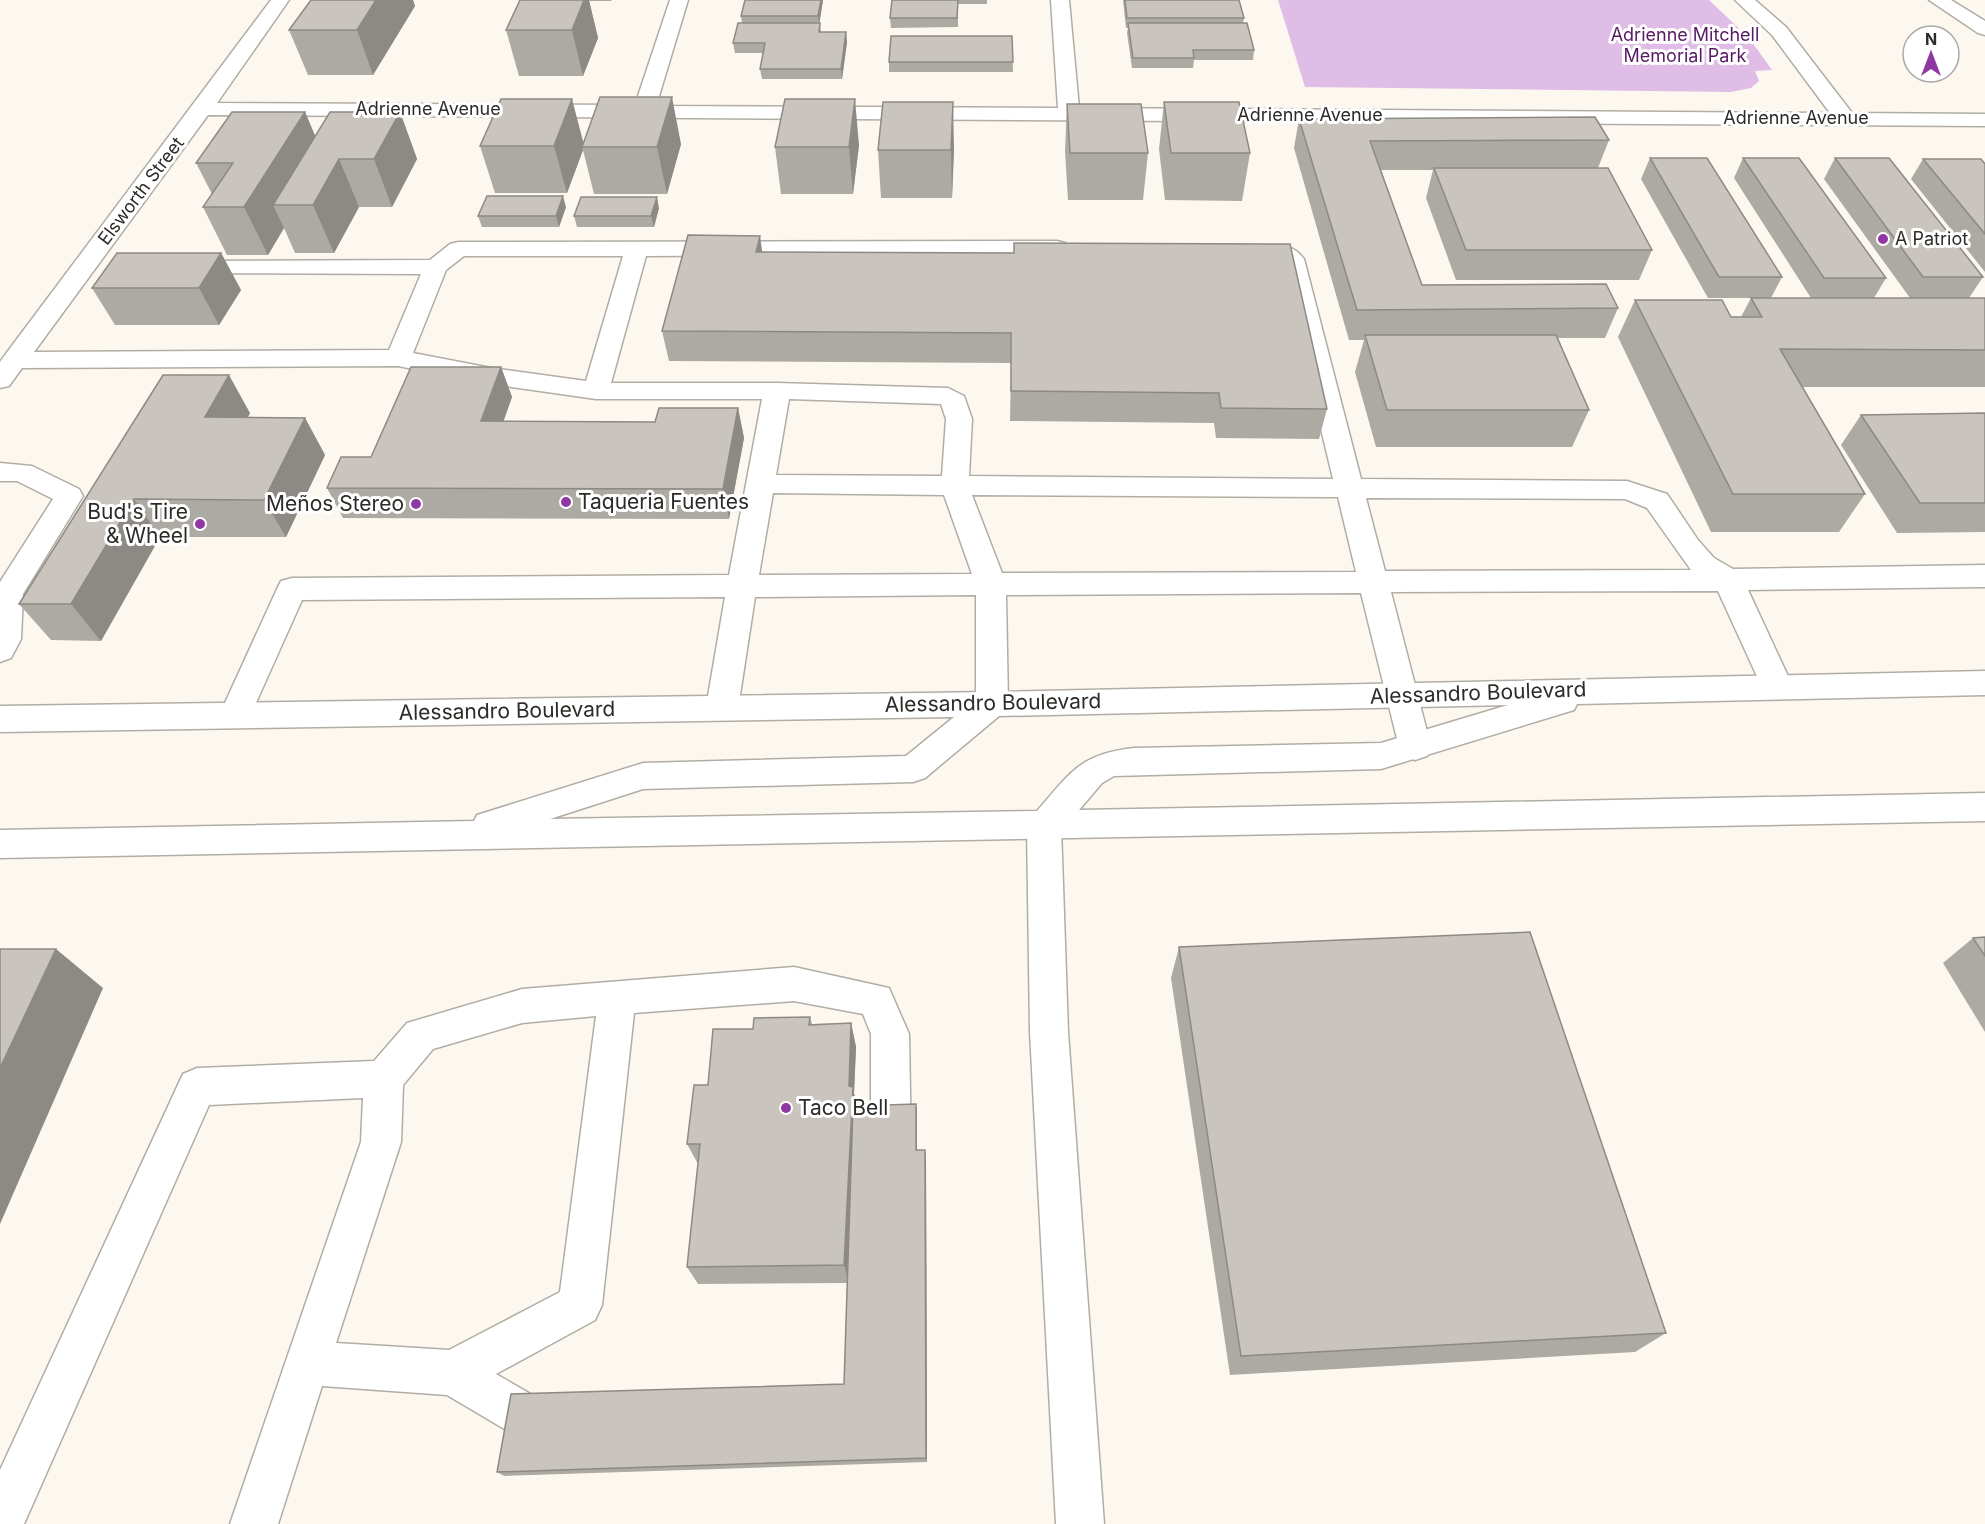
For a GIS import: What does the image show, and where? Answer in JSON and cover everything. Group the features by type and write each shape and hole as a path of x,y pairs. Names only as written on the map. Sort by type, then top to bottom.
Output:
{"main road":[{"name":"Elsworth Street","path":"7,370 95,268 202,109 280,0"},
{"path":"644,110 679,0"},
{"path":"1060,0 1069,113"},
{"path":"1744,0 1779,31 1845,118"},
{"path":"1938,0 1985,29"},
{"name":"Adrienne Avenue","path":"202,109 1985,120"},
{"path":"398,357 436,267 458,249 1077,248"},
{"path":"596,391 636,250"},
{"path":"1259,250 1283,252 1292,259 1415,747"},
{"path":"166,268 436,267"},
{"path":"7,370 398,357 491,376 596,391 777,391 948,396 956,402 959,419 955,486 992,584 992,704 913,769 643,776 456,836"},
{"path":"722,708 777,391"},
{"path":"0,472 22,472 69,496 8,594 6,639 0,650"},
{"path":"761,484 1627,490 1657,501 1672,525 1704,565 1728,580 1777,687"},
{"path":"235,716 292,589 1728,580 1985,576"},
{"name":"Alessandro Boulevard","path":"0,719 992,704 1602,689 1985,683"},
{"path":"1080,1524 1049,1032 1044,826 1090,774 1108,764 1134,761 1381,756 1602,689"},
{"path":"0,844 1985,807"},
{"path":"254,1524 381,1142 384,1079 422,1035 522,1006 617,997 794,984 876,1000 890,1034 892,1186"},
{"path":"452,1373 580,1305 617,997"},
{"path":"0,1522 197,1087 384,1079"},
{"path":"307,1363 452,1373 549,1430 583,1434"}],"green space":[{"name":"Adrienne Mitchell Memorial Park","path":"1278,0 1709,0 1749,38 1772,70 1755,71 1759,81 1751,88 1731,92 1305,87"}],"building":[{"path":"311,0 376,0 357,30 289,30"},
{"path":"520,0 584,0 572,30 506,30"},
{"path":"745,0 821,0 818,16 741,16"},
{"path":"892,0 958,0 957,18 890,18"},
{"path":"1125,0 1239,0 1244,18 1127,18"},
{"path":"738,23 820,23 819,32 846,32 841,69 760,69 765,43 733,43"},
{"path":"1128,23 1247,23 1254,50 1193,50 1194,58 1133,58"},
{"path":"891,36 1012,36 1013,62 889,62"},
{"path":"600,97 672,97 657,147 582,147"},
{"path":"501,99 572,99 554,146 480,146"},
{"path":"785,99 855,99 849,147 775,147"},
{"path":"883,102 953,102 951,150 878,150"},
{"path":"1164,102 1239,102 1250,153 1171,153"},
{"path":"1067,104 1141,104 1148,153 1070,153"},
{"path":"232,112 305,112 244,207 203,207 233,163 196,163"},
{"path":"330,112 400,112 374,159 339,159 313,205 273,205"},
{"path":"1595,117 1609,140 1370,141 1422,285 1606,284 1618,308 1357,310 1299,119"},
{"path":"1650,158 1707,158 1782,277 1719,277"},
{"path":"1743,158 1799,158 1886,278 1824,278"},
{"path":"1835,158 1889,158 1983,277 1923,277"},
{"path":"1923,159 1981,159 1985,164 1985,234"},
{"path":"1434,168 1608,168 1652,250 1466,250"},
{"path":"487,196 563,196 556,216 478,216"},
{"path":"581,197 657,197 651,216 574,216"},
{"path":"688,235 760,236 756,252 1014,253 1014,243 1290,244 1327,409 1221,408 1219,393 1011,391 1011,333 662,331"},
{"path":"117,253 221,253 199,288 92,288"},
{"path":"1751,298 1985,298 1985,350 1780,349 1865,494 1733,494 1635,300 1722,300 1731,317 1762,317"},
{"path":"1365,335 1556,335 1589,410 1387,410"},
{"path":"411,367 501,367 481,421 655,422 659,408 738,408 723,489 327,488 341,457 371,457"},
{"path":"163,375 229,375 205,417 305,418 264,500 134,499 71,604 19,604"},
{"path":"1985,413 1985,503 1920,503 1861,415"},
{"path":"1530,932 1666,1333 1241,1356 1179,947"},
{"path":"1985,937 1985,956 1973,938"},
{"path":"0,949 56,949 0,1068"},
{"path":"810,1017 809,1025 851,1023 849,1086 853,1087 844,1265 687,1267 700,1144 687,1144 694,1085 708,1085 713,1029 753,1029 754,1018"},
{"path":"916,1104 916,1150 925,1150 926,1458 497,1472 511,1394 844,1384 853,1106"}],"place":[{"name":"A Patriot","path":"1883,239"},
{"name":"Taqueria Fuentes","path":"566,502"},
{"name":"Meños Stereo","path":"416,504"},
{"name":"Bud's Tire & Wheel","path":"200,524"},
{"name":"Taco Bell","path":"786,1108"}]}
